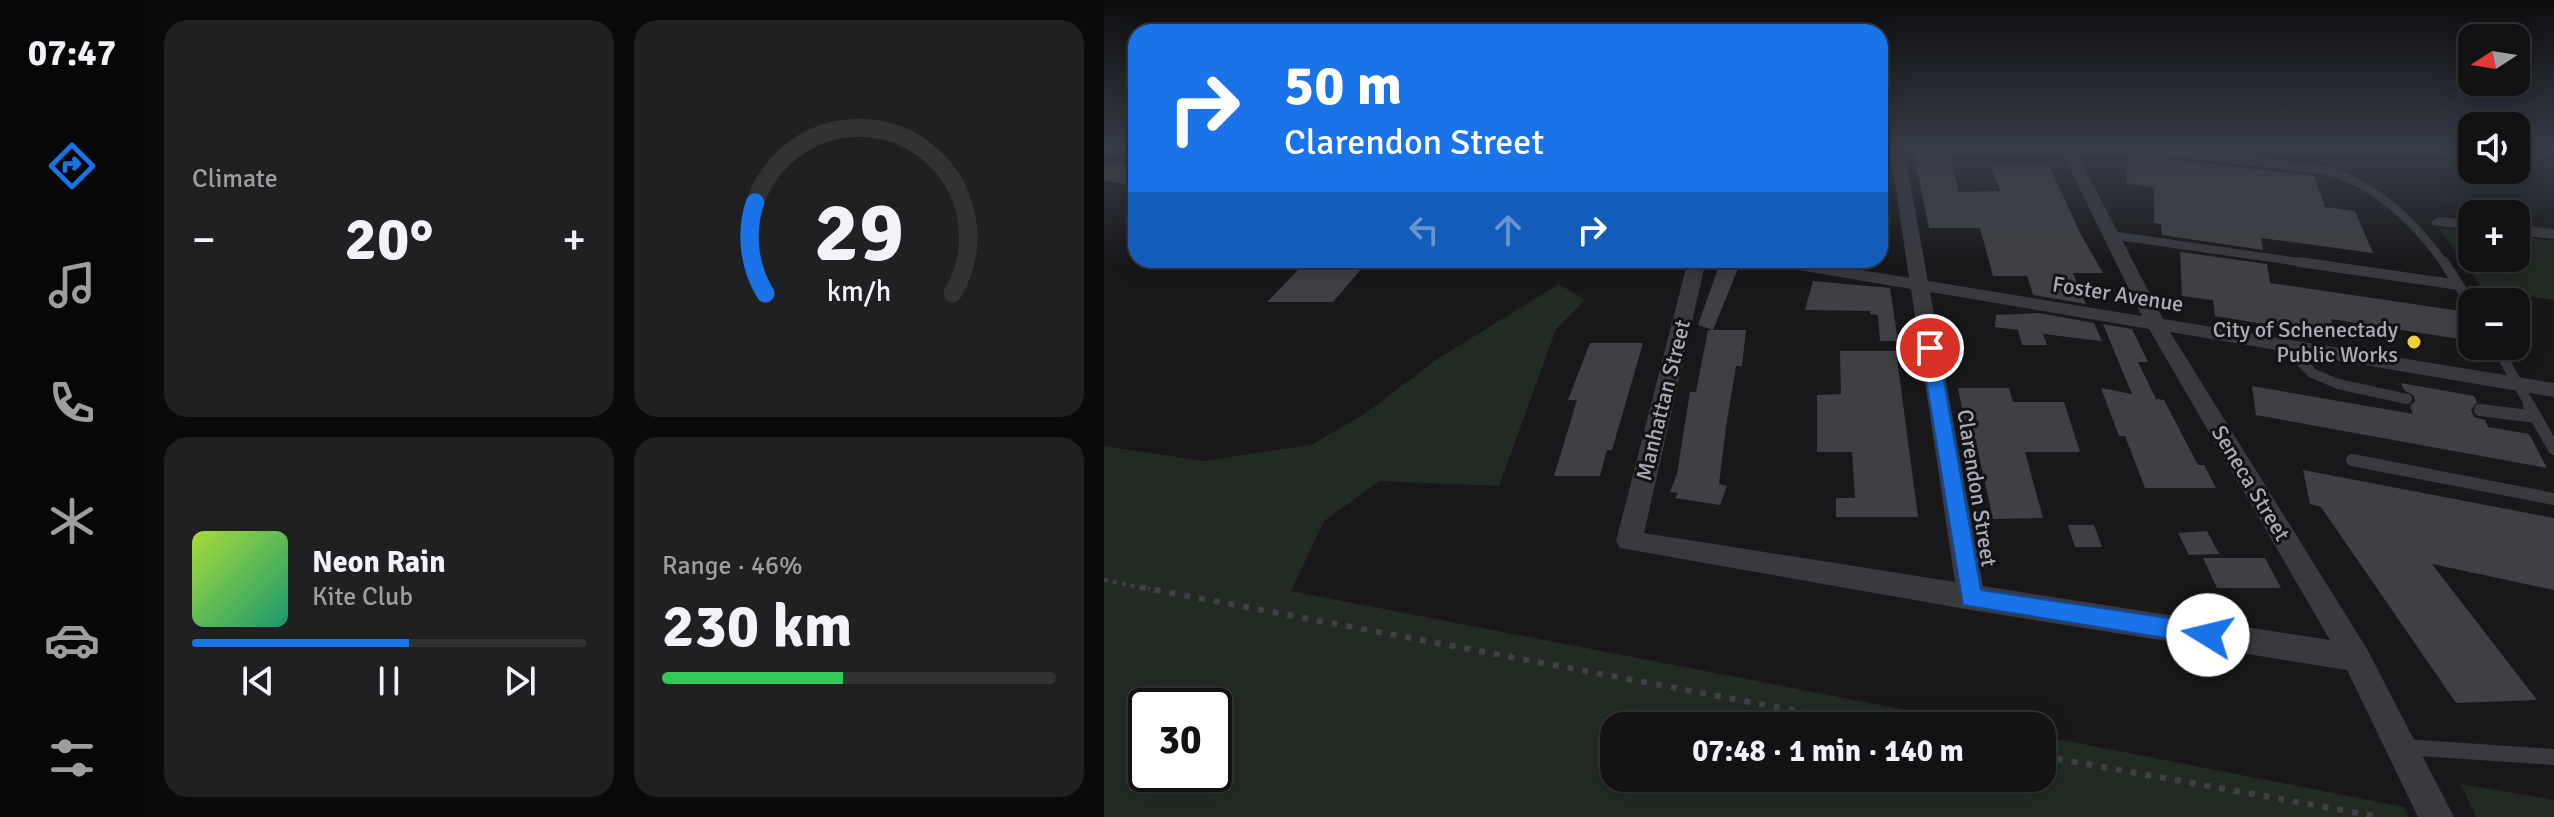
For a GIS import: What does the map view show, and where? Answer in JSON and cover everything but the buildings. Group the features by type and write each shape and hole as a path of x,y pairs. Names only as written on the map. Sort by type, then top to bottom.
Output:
{"street":[{"name":"Clarendon Street","path":"1903,188 1971,598"},
{"name":"Seneca Street","path":"2087,188 2156,325 2356,658 2436,817"},
{"path":"2439,222 2458,224"},
{"path":"2530,231 2554,234"},
{"name":"Manhattan Street","path":"1695,268 1629,541 1971,598"},
{"name":"Foster Avenue","path":"1817,268 2554,390"},
{"path":"1971,598 2356,658"}],"lane":[{"path":"2366,188 2414,224 2461,288"},
{"path":"2111,235 2459,285"},
{"path":"2286,346 2312,373 2338,384 2407,399"},
{"path":"2504,360 2554,449"},
{"path":"2480,410 2536,417"},
{"path":"2352,460 2554,499"},
{"path":"2400,746 2554,757"}],"path":[{"path":"1104,580 1803,712"},
{"path":"2056,759 2380,817"}],"shaded area":[{"path":"2439,228 2458,230 2458,255"},
{"path":"2530,238 2554,241 2554,300 2530,297 2530,288 2482,288 2470,272 2530,272"},
{"path":"1559,284 1585,300 1556,329 1499,486 1380,481 1324,521 1291,591 1917,712 1600,712 1600,792 2056,792 2056,739 2404,807 2409,817 1104,817 1104,446 1203,461 1311,445 1366,413 1439,358"},
{"path":"2461,784 2554,800 2554,817 2476,817"}],"place":[{"name":"City of Schenectady Public Works","path":"2414,342"}],"route":[{"path":"1930,348 1971,598 2208,635"}]}
